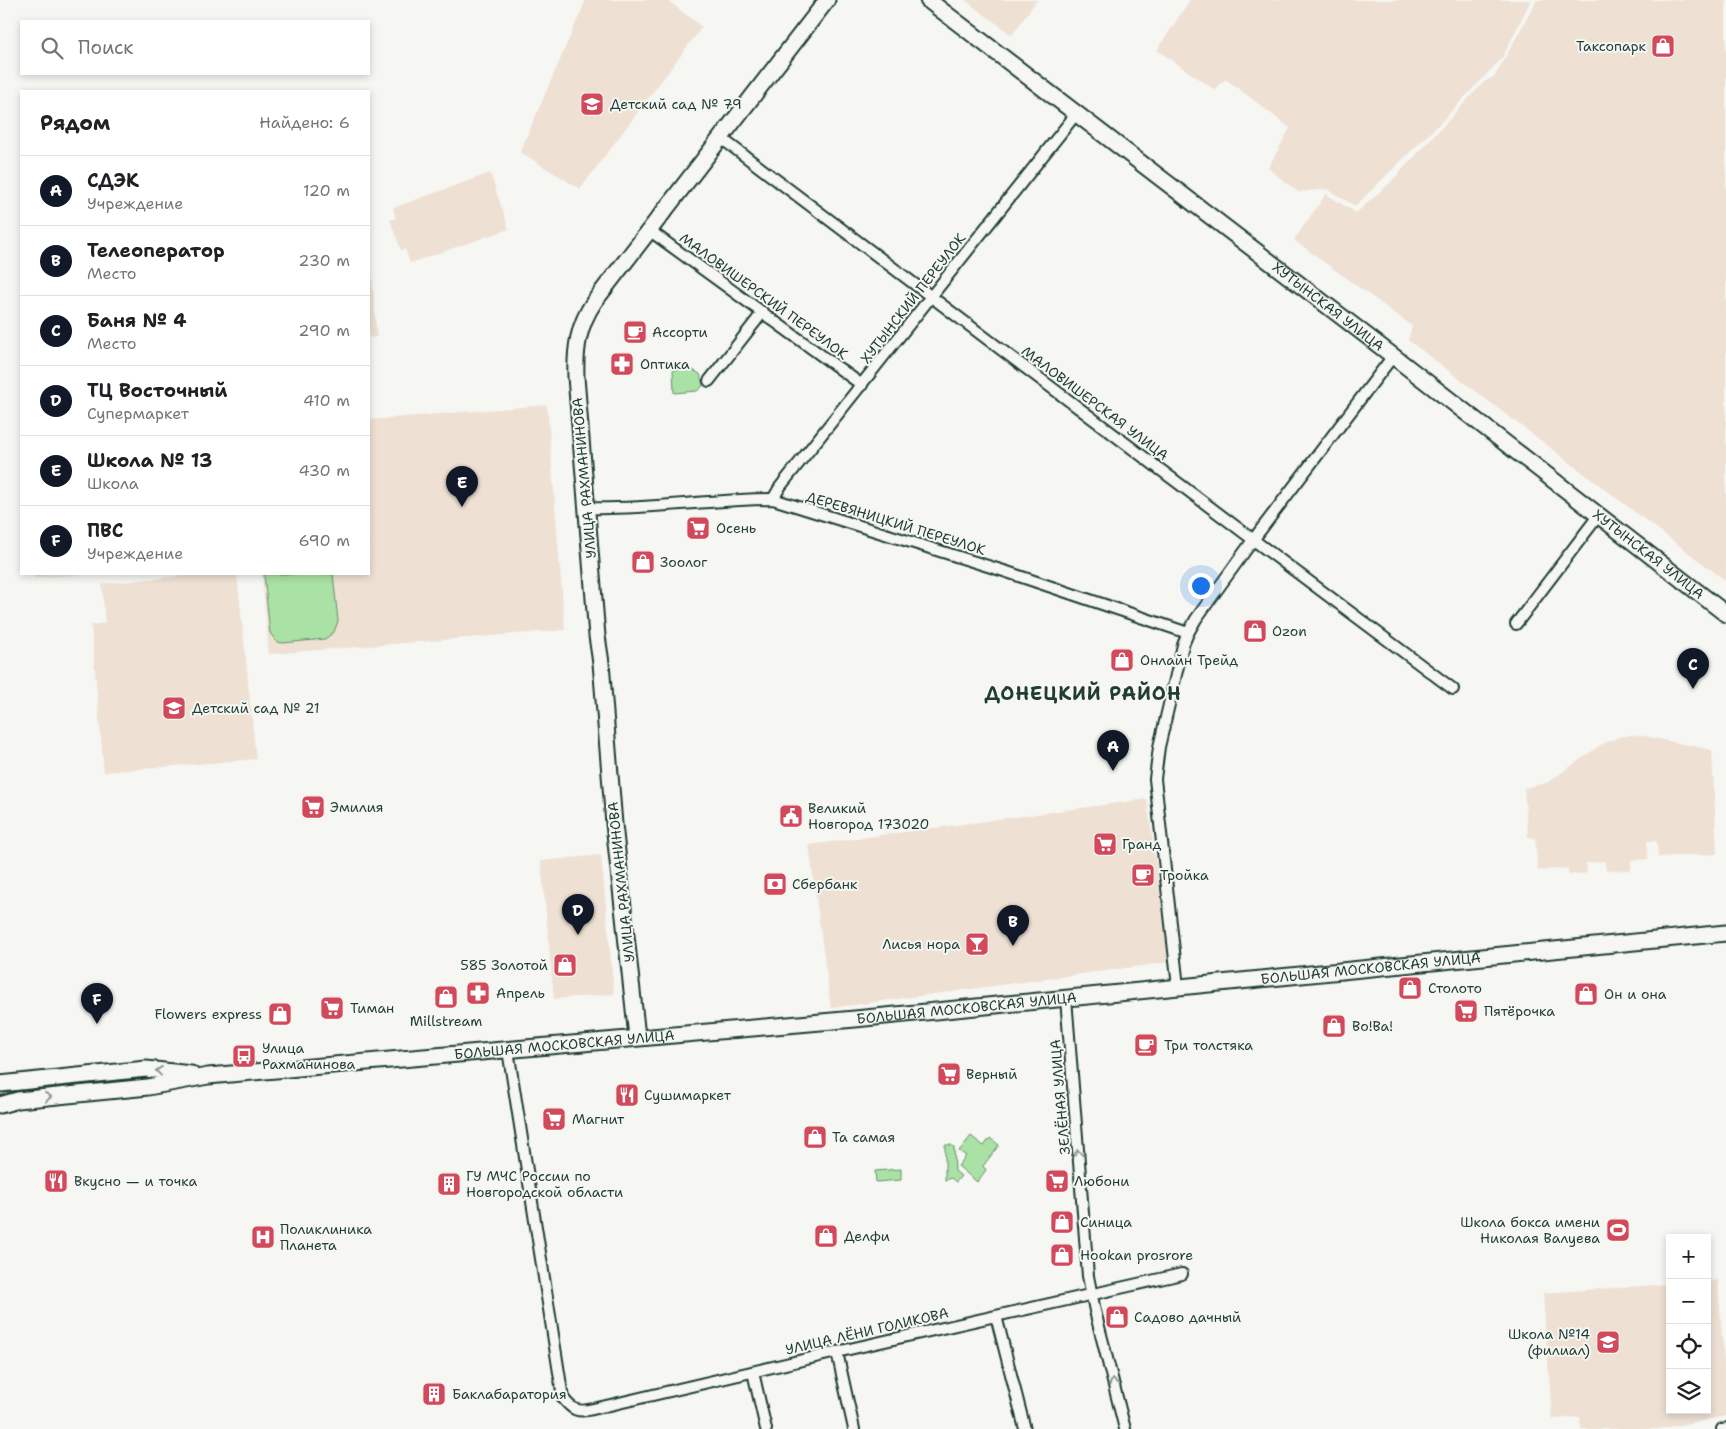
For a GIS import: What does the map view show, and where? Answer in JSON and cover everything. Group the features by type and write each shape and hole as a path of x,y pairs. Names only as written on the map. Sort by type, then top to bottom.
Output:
{"street":[{"name":"УЛИЦА РАХМАНИНОВА","path":"637,1038 614,824 587,508 576,363 578,338 589,310 827,0"},
{"name":"ХУТЫНСКАЯ УЛИЦА","path":"928,0 1726,614"},
{"name":"ХУТЫНСКИЙ ПЕРЕУЛОК","path":"773,499 780,487 932,298 1076,114"},
{"name":"МАЛОВИШЕРСКАЯ УЛИЦА","path":"721,138 1453,689"},
{"name":"МАЛОВИШЕРСКИЙ ПЕРЕУЛОК","path":"649,230 862,385"},
{"path":"709,381 763,312"},
{"path":"1178,987 1155,773 1159,747 1188,632 1253,540 1393,356"},
{"name":"ДЕРЕВЯНИЦКИЙ ПЕРЕУЛОК","path":"587,508 615,509 732,500 773,499 1007,572 1188,632"},
{"path":"1516,624 1598,516"},
{"name":"БОЛЬШАЯ МОСКОВСКАЯ УЛИЦА","path":"0,1105 18,1100 148,1087 208,1076 855,1019 1726,933"},
{"name":"ЗЕЛЁНАЯ УЛИЦА","path":"1066,998 1087,1266 1091,1295 1125,1429"},
{"name":"УЛИЦА ЛЁНИ ГОЛИКОВА","path":"508,1050 563,1398 573,1410 585,1411 1182,1274"},
{"name":"БОЛЬШАЯ МОСКОВСКАЯ УЛИЦА","path":"0,1084 146,1069 208,1076"},
{"path":"996,1316 1026,1429"},
{"path":"837,1352 854,1429"},
{"path":"753,1372 766,1429"},
{"path":"1722,1429 1726,1428"}],"shaded area":[{"name":"Детский сад № 79","path":"586,0 667,0 702,27 580,189 520,152"},
{"path":"965,0 1037,0 1012,35"},
{"path":"1190,0 1531,0 1502,58 1441,122 1355,206 1327,189 1298,192 1268,168 1290,128 1226,79 1214,89 1157,50"},
{"path":"1537,0 1726,0 1726,581 1408,340 1412,326 1294,240 1326,194 1356,213 1391,182 1484,82 1495,76"},
{"path":"490,173 509,229 410,263 405,249 401,250 390,220 396,218 393,208"},
{"path":"370,252 377,337 370,338"},
{"path":"547,405 565,630 269,654 262,575 370,575 370,420"},
{"path":"34,575 72,575 34,578"},
{"name":"Детский сад № 21","path":"190,575 237,575 256,759 104,772 91,625 105,623 102,584"},
{"path":"1632,735 1712,750 1717,854 1658,857 1657,841 1647,841 1648,859 1631,860 1631,870 1606,871 1605,861 1586,863 1587,873 1569,875 1568,868 1538,871 1535,838 1528,837 1524,788 1547,783 1601,745 1619,737"},
{"path":"1147,799 1169,962 831,1008 809,845"},
{"path":"601,855 614,994 554,999 541,861"},
{"name":"Школа №14 (филиал)","path":"1718,1280 1726,1416 1659,1429 1581,1429 1580,1417 1552,1419 1543,1293 1666,1284 1666,1414 1711,1414 1711,1281"}],"green space":[{"path":"691,369 700,374 703,386 697,391 674,393 673,370"},
{"path":"264,575 333,575 338,621 334,632 325,639 283,643 277,642 270,633"},
{"path":"971,1136 984,1146 990,1138 999,1145 983,1166 986,1170 977,1182 958,1166 966,1156 959,1151"},
{"path":"945,1145 954,1147 955,1171 961,1176 956,1182 951,1178 945,1180"},
{"path":"901,1169 901,1180 876,1182 875,1171"}],"place":[{"name":"Таксопарк","path":"1663,46"},
{"name":"Детский сад № 79","path":"592,104"},
{"name":"Ассорти","path":"635,332"},
{"name":"Оптика","path":"622,364"},
{"name":"Школа № 13","path":"462,507"},
{"name":"Осень","path":"698,528"},
{"name":"Зоолог","path":"643,562"},
{"name":"Ozon","path":"1255,631"},
{"name":"Онлайн Трейд","path":"1122,660"},
{"name":"Баня № 4","path":"1693,689"},
{"name":"Детский сад № 21","path":"174,708"},
{"name":"СДЭК","path":"1113,771"},
{"name":"Эмилия","path":"313,807"},
{"name":"Великий Новгород 173020","path":"791,816"},
{"name":"Гранд","path":"1105,844"},
{"name":"Тройка","path":"1143,875"},
{"name":"Сбербанк","path":"775,884"},
{"name":"ТЦ Восточный","path":"578,935"},
{"name":"Лисья нора","path":"977,944"},
{"name":"Телеоператор","path":"1013,946"},
{"name":"585 Золотой","path":"565,965"},
{"name":"Столото","path":"1410,988"},
{"name":"Апрель","path":"478,993"},
{"name":"Он и она","path":"1586,994"},
{"name":"Millstream","path":"446,997"},
{"name":"Тиман","path":"332,1008"},
{"name":"Пятёрочка","path":"1466,1011"},
{"name":"Flowers express","path":"280,1014"},
{"name":"ПВС","path":"97,1024"},
{"name":"Во!Ва!","path":"1334,1026"},
{"name":"Три толстяка","path":"1146,1045"},
{"name":"Улица Рахманинова","path":"244,1056"},
{"name":"Верный","path":"949,1074"},
{"name":"Сушимаркет","path":"627,1095"},
{"name":"Магнит","path":"554,1119"},
{"name":"Та самая","path":"815,1137"},
{"name":"Вкусно — и точка","path":"56,1181"},
{"name":"Любони","path":"1057,1181"},
{"name":"ГУ МЧС России по Новгородской области","path":"449,1184"},
{"name":"Синица","path":"1062,1222"},
{"name":"Школа бокса имени Николая Валуева","path":"1618,1230"},
{"name":"Делфи","path":"826,1236"},
{"name":"Поликлиника Планета","path":"263,1237"},
{"name":"Hookan prosrore","path":"1062,1255"},
{"name":"Садово дачный","path":"1117,1317"},
{"name":"Школа №14 (филиал)","path":"1608,1342"},
{"name":"Баклабаратория","path":"434,1394"}],"district":[{"name":"ДОНЕЦКИЙ РАЙОН","path":"1083,693"}]}
